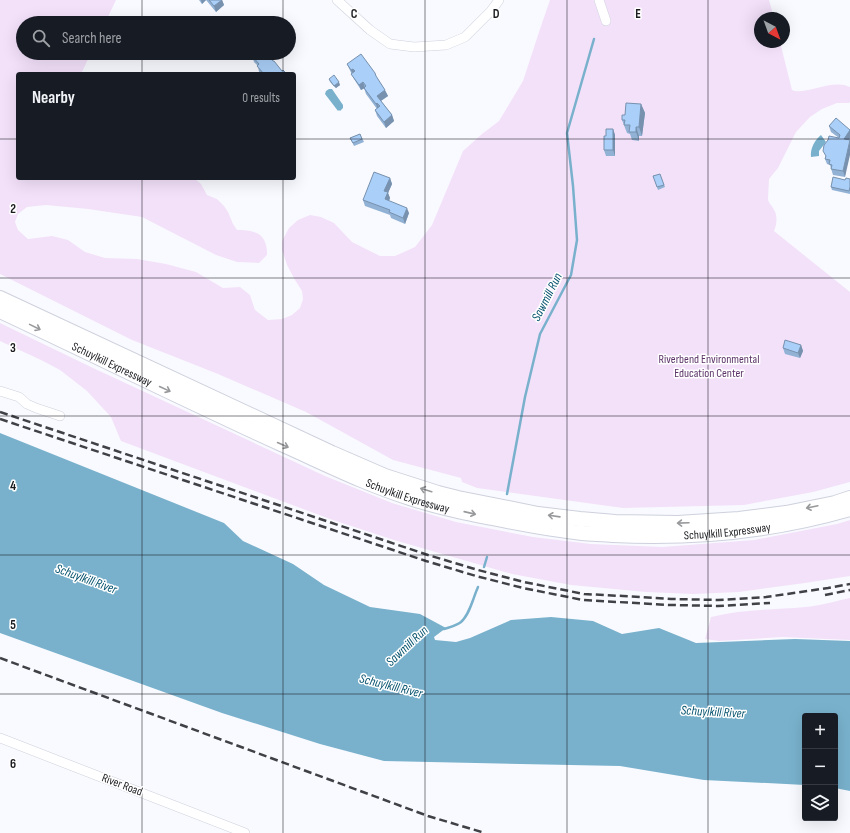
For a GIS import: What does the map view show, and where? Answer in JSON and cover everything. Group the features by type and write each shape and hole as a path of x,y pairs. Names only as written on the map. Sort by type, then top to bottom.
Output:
{"highway":[{"name":"Schuylkill Expressway","path":"0,298 332,453 385,476 458,498 538,514 580,519 616,522 678,523 740,520 850,498"},
{"name":"Schuylkill Expressway","path":"0,311 288,447 374,485 397,494 434,505 533,526 583,533 636,536 685,536 758,528 800,521 850,509"}],"street":[{"path":"336,0 370,30 390,44 414,47 446,45 465,37 491,11 498,0"},
{"path":"599,0 606,21"},
{"path":"0,391 19,398 31,406 60,416"},
{"name":"River Road","path":"0,738 245,833"}],"green space":[{"name":"Riverbend Environmental Education Center","path":"0,0 116,0 108,16 16,16 16,60 88,60 82,72 16,72 16,180 196,180 201,184 207,195 217,199 224,206 237,230 257,233 263,238 267,248 267,255 259,263 237,262 216,255 142,217 88,209 46,205 27,207 18,214 15,222 18,230 28,239 52,236 68,240 85,252 105,258 137,259 166,264 196,272 223,288 240,287 250,295 255,310 268,320 282,319 292,315 300,308 303,299 302,291 287,265 282,250 282,241 289,228 298,220 310,215 321,217 334,223 352,242 380,256 395,256 415,247 432,225 463,151 499,121 523,81 550,0 769,0 772,12 754,12 754,48 782,48 792,90 803,91 835,85 850,87 849,103 837,103 822,109 810,117 796,132 778,168 769,179 768,199 775,211 776,222 774,231 850,292 850,482 813,492 744,505 623,508 477,488 462,482 461,478 393,460 306,412 218,374 132,340 0,274"},
{"path":"0,323 325,476 392,503 456,522 533,537 591,544 662,547 754,540 837,524 850,520 850,576 739,592 694,594 646,592 571,585 512,574 394,540 330,519 121,441 111,417 87,391 60,370 0,341"},
{"path":"850,598 850,640 782,637 719,641 705,639 711,617 746,611 822,605"}],"water":[{"path":"329,89 332,89 343,105 343,108 340,111 338,111 325,94"},
{"path":"821,135 826,142 819,151 819,156 811,157 813,144"},
{"name":"Schuylkill River","path":"0,433 224,523 243,541 293,564 324,585 370,607 420,614 446,628 434,637 435,640 456,642 470,638 511,620 551,617 593,621 622,634 659,628 696,643 795,639 850,641 850,791 838,789 838,713 802,713 802,785 704,780 620,766 384,761 320,744 222,713 0,633"}],"building":[{"path":"209,0 222,0 214,6"},
{"path":"361,54 385,90 377,96 392,115 384,122 375,110 380,106 377,103 376,104 364,88 366,86 363,82 359,85 351,74 355,71 353,69 351,70 347,64"},
{"path":"256,60 272,60 282,71 283,70 285,72 262,72 257,66 259,64"},
{"path":"334,75 339,82 334,86 329,79"},
{"path":"626,103 641,104 639,127 636,127 636,132 629,132 630,125 624,125 625,120 622,120 622,115 625,115"},
{"path":"836,118 850,130 844,139 850,140 843,171 831,169 832,165 829,164 830,160 825,159 826,156 823,151 824,145 829,136 839,138 840,135 829,126"},
{"path":"606,129 613,129 613,150 604,150 604,136 606,136"},
{"path":"360,134 362,139 353,143 350,138"},
{"path":"374,172 390,178 384,191 388,192 385,199 407,208 403,218 389,212 390,210 363,200"},
{"path":"660,174 664,185 657,187 653,176"},
{"path":"833,177 845,180 846,178 850,179 849,191 831,187"},
{"path":"785,340 801,345 798,353 783,348"}],"waterway":[{"name":"Sawmill Run","path":"507,494 525,397 540,334 571,275 577,240 567,133 594,39"},
{"name":"Sawmill Run","path":"484,567 487,557"},
{"name":"Sawmill Run","path":"444,629 457,624 464,619 478,587"}],"railway":[{"path":"0,412 428,555 524,582 584,594 718,600 766,597 850,584"},
{"path":"0,419 426,561 523,588 583,600 718,606 770,603"},
{"path":"825,595 850,590"},
{"path":"0,658 428,816 485,833"}]}
